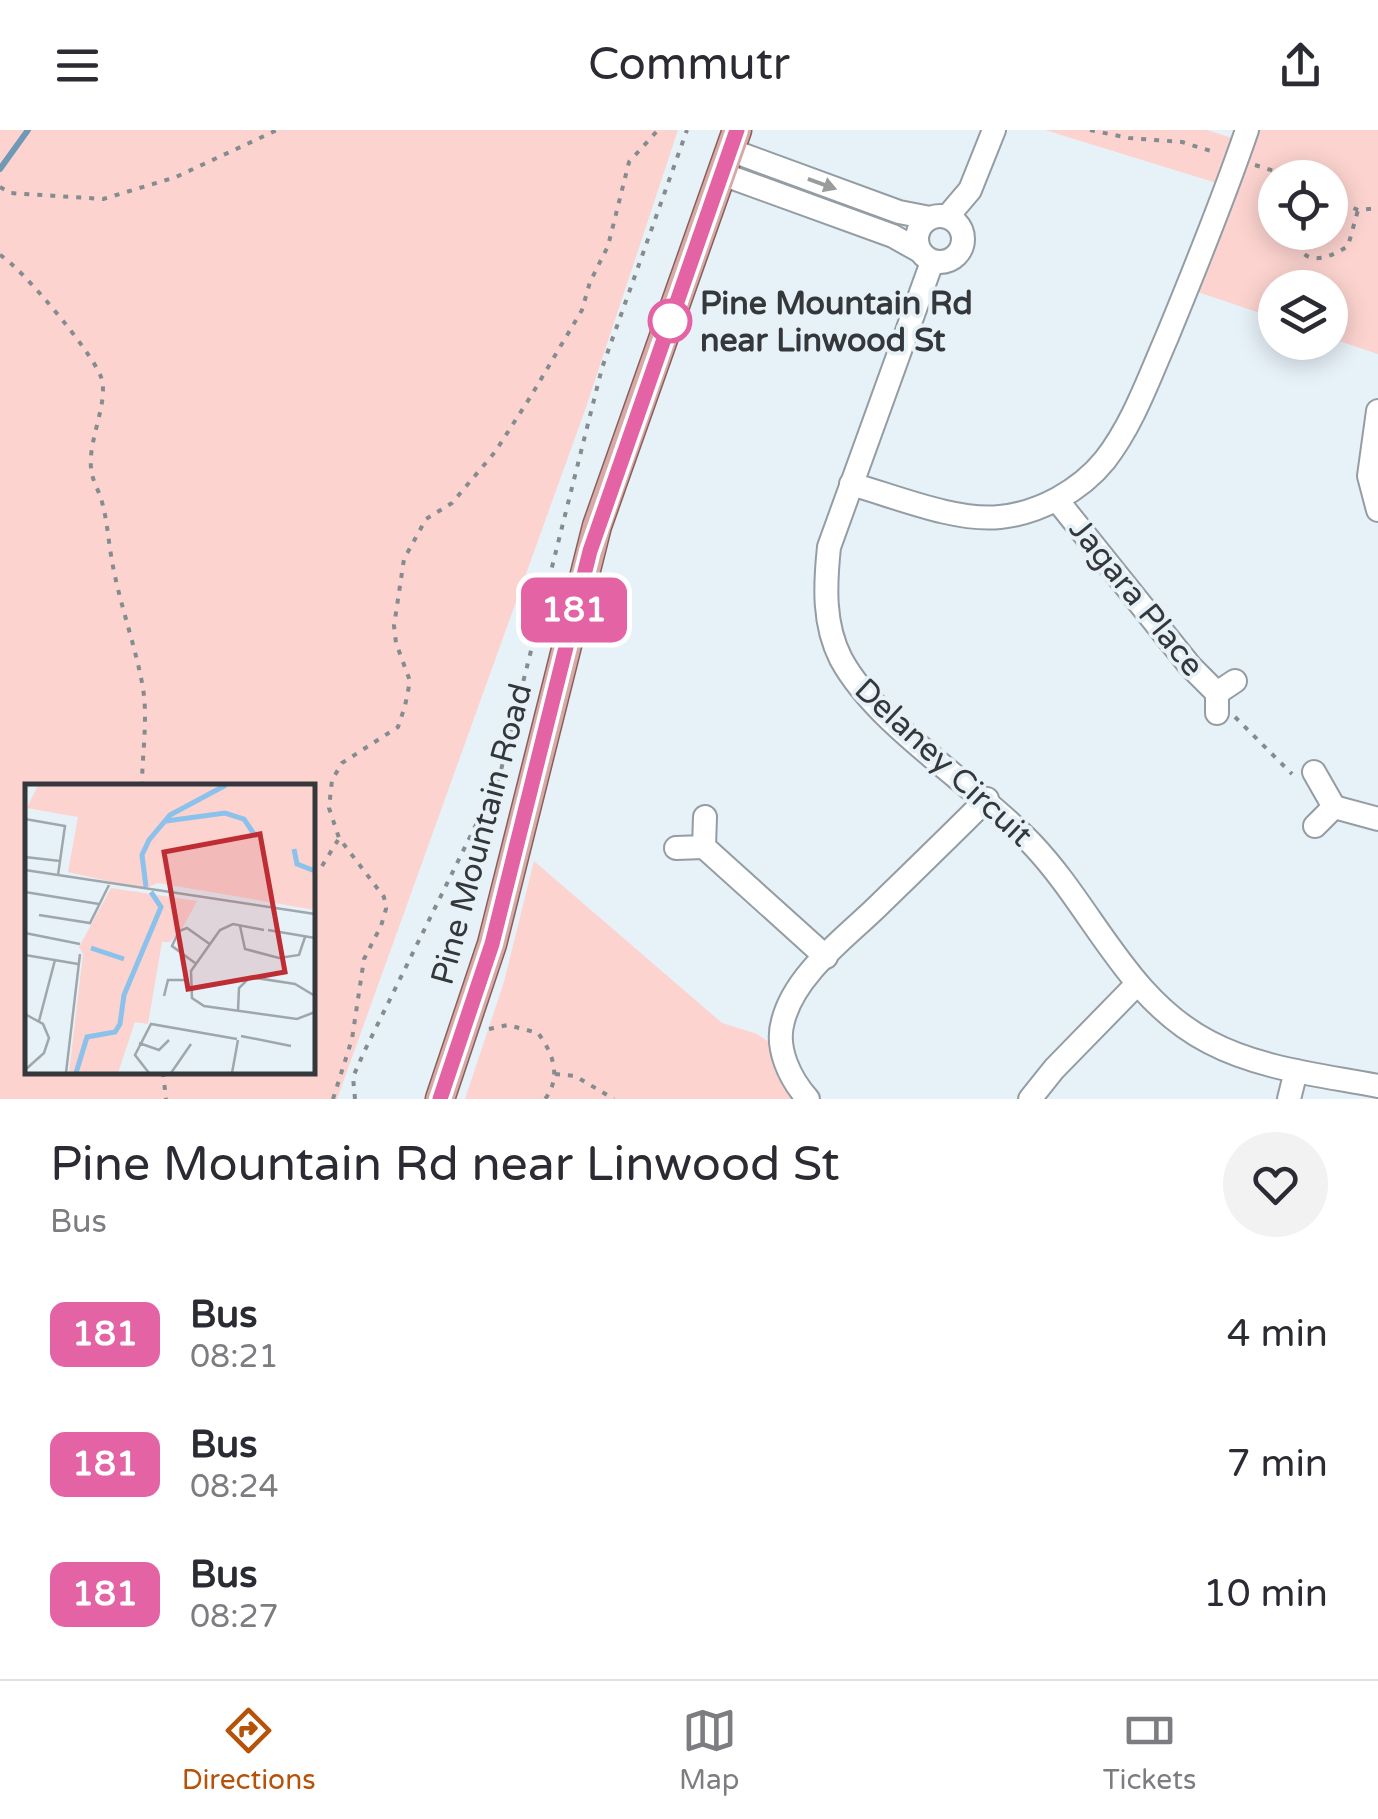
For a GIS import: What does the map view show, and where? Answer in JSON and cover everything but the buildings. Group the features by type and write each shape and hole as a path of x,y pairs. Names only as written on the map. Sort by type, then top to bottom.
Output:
{"main road":[{"name":"Pine Mountain Road","path":"444,1089 492,944 592,543 730,152"}],"street":[{"path":"925,256 917,231 970,190 994,130"},
{"path":"851,484 953,513 998,518 1057,500 1103,463 1132,415 1194,272 1247,130"},
{"path":"730,152 899,212 938,217 961,228 962,247 950,261 925,256 730,152"},
{"name":"Delaney Circuit","path":"925,256 829,547 825,585 830,631 840,657 858,687 892,720 987,799 1036,847 1137,984 1170,1015 1207,1041 1247,1058 1378,1086"},
{"path":"1378,411 1368,476 1378,510"},
{"name":"Jagara Place","path":"1057,500 1190,666 1223,696"},
{"path":"1307,777 1334,807 1378,819"},
{"path":"808,1099 796,1086 783,1056 781,1026 788,1004 826,957 987,799"},
{"path":"1315,826 1334,807"},
{"path":"704,847 705,817"},
{"path":"676,848 704,847 826,957"},
{"path":"1030,1099 1137,984"},
{"path":"1289,1099 1296,1071"}],"path":[{"path":"0,187 10,193 104,199 176,177 277,130"},
{"path":"333,1099 352,1040 364,959 382,926 386,909 384,897 338,838 329,808 332,780 342,763 398,727 405,706 410,680 394,626 404,559 426,519 452,502 495,452 582,310 590,282 608,246 629,162 658,130"},
{"path":"354,1099 353,1077 364,1052 499,778 602,368 687,130"},
{"path":"1090,130 1128,138 1182,142 1258,166"},
{"path":"1348,206 1358,210 1378,208"},
{"path":"1348,246 1358,210"},
{"path":"1299,250 1310,258 1324,260 1341,250"},
{"path":"0,255 26,276 54,310 97,367 103,381 91,453 92,474 102,500 110,554 143,690 146,728 142,784"},
{"path":"1223,696 1231,713 1307,777"},
{"path":"322,866 338,838"},
{"path":"478,1036 493,1027 508,1025 538,1032 553,1058 554,1074 545,1099"},
{"path":"163,1074 166,1099"},
{"path":"554,1074 575,1076 614,1099"}],"shaded area":[{"path":"0,130 678,130 585,410 337,1099 0,1099"},
{"path":"1045,130 1207,130 1235,139 1220,184"},
{"path":"1259,130 1378,130 1378,354 1348,344 1348,270 1258,270 1258,312 1198,292"},
{"path":"534,861 722,1023 757,1034 772,1044 779,1073 794,1099 465,1099 504,982"}],"waterway":[{"path":"0,169 28,130"}],"bus line":[{"name":"181","path":"440,1099 492,944 582,576 623,448 737,130"}],"place":[{"name":"Pine Mountain Rd near Linwood St","path":"670,321"}]}
